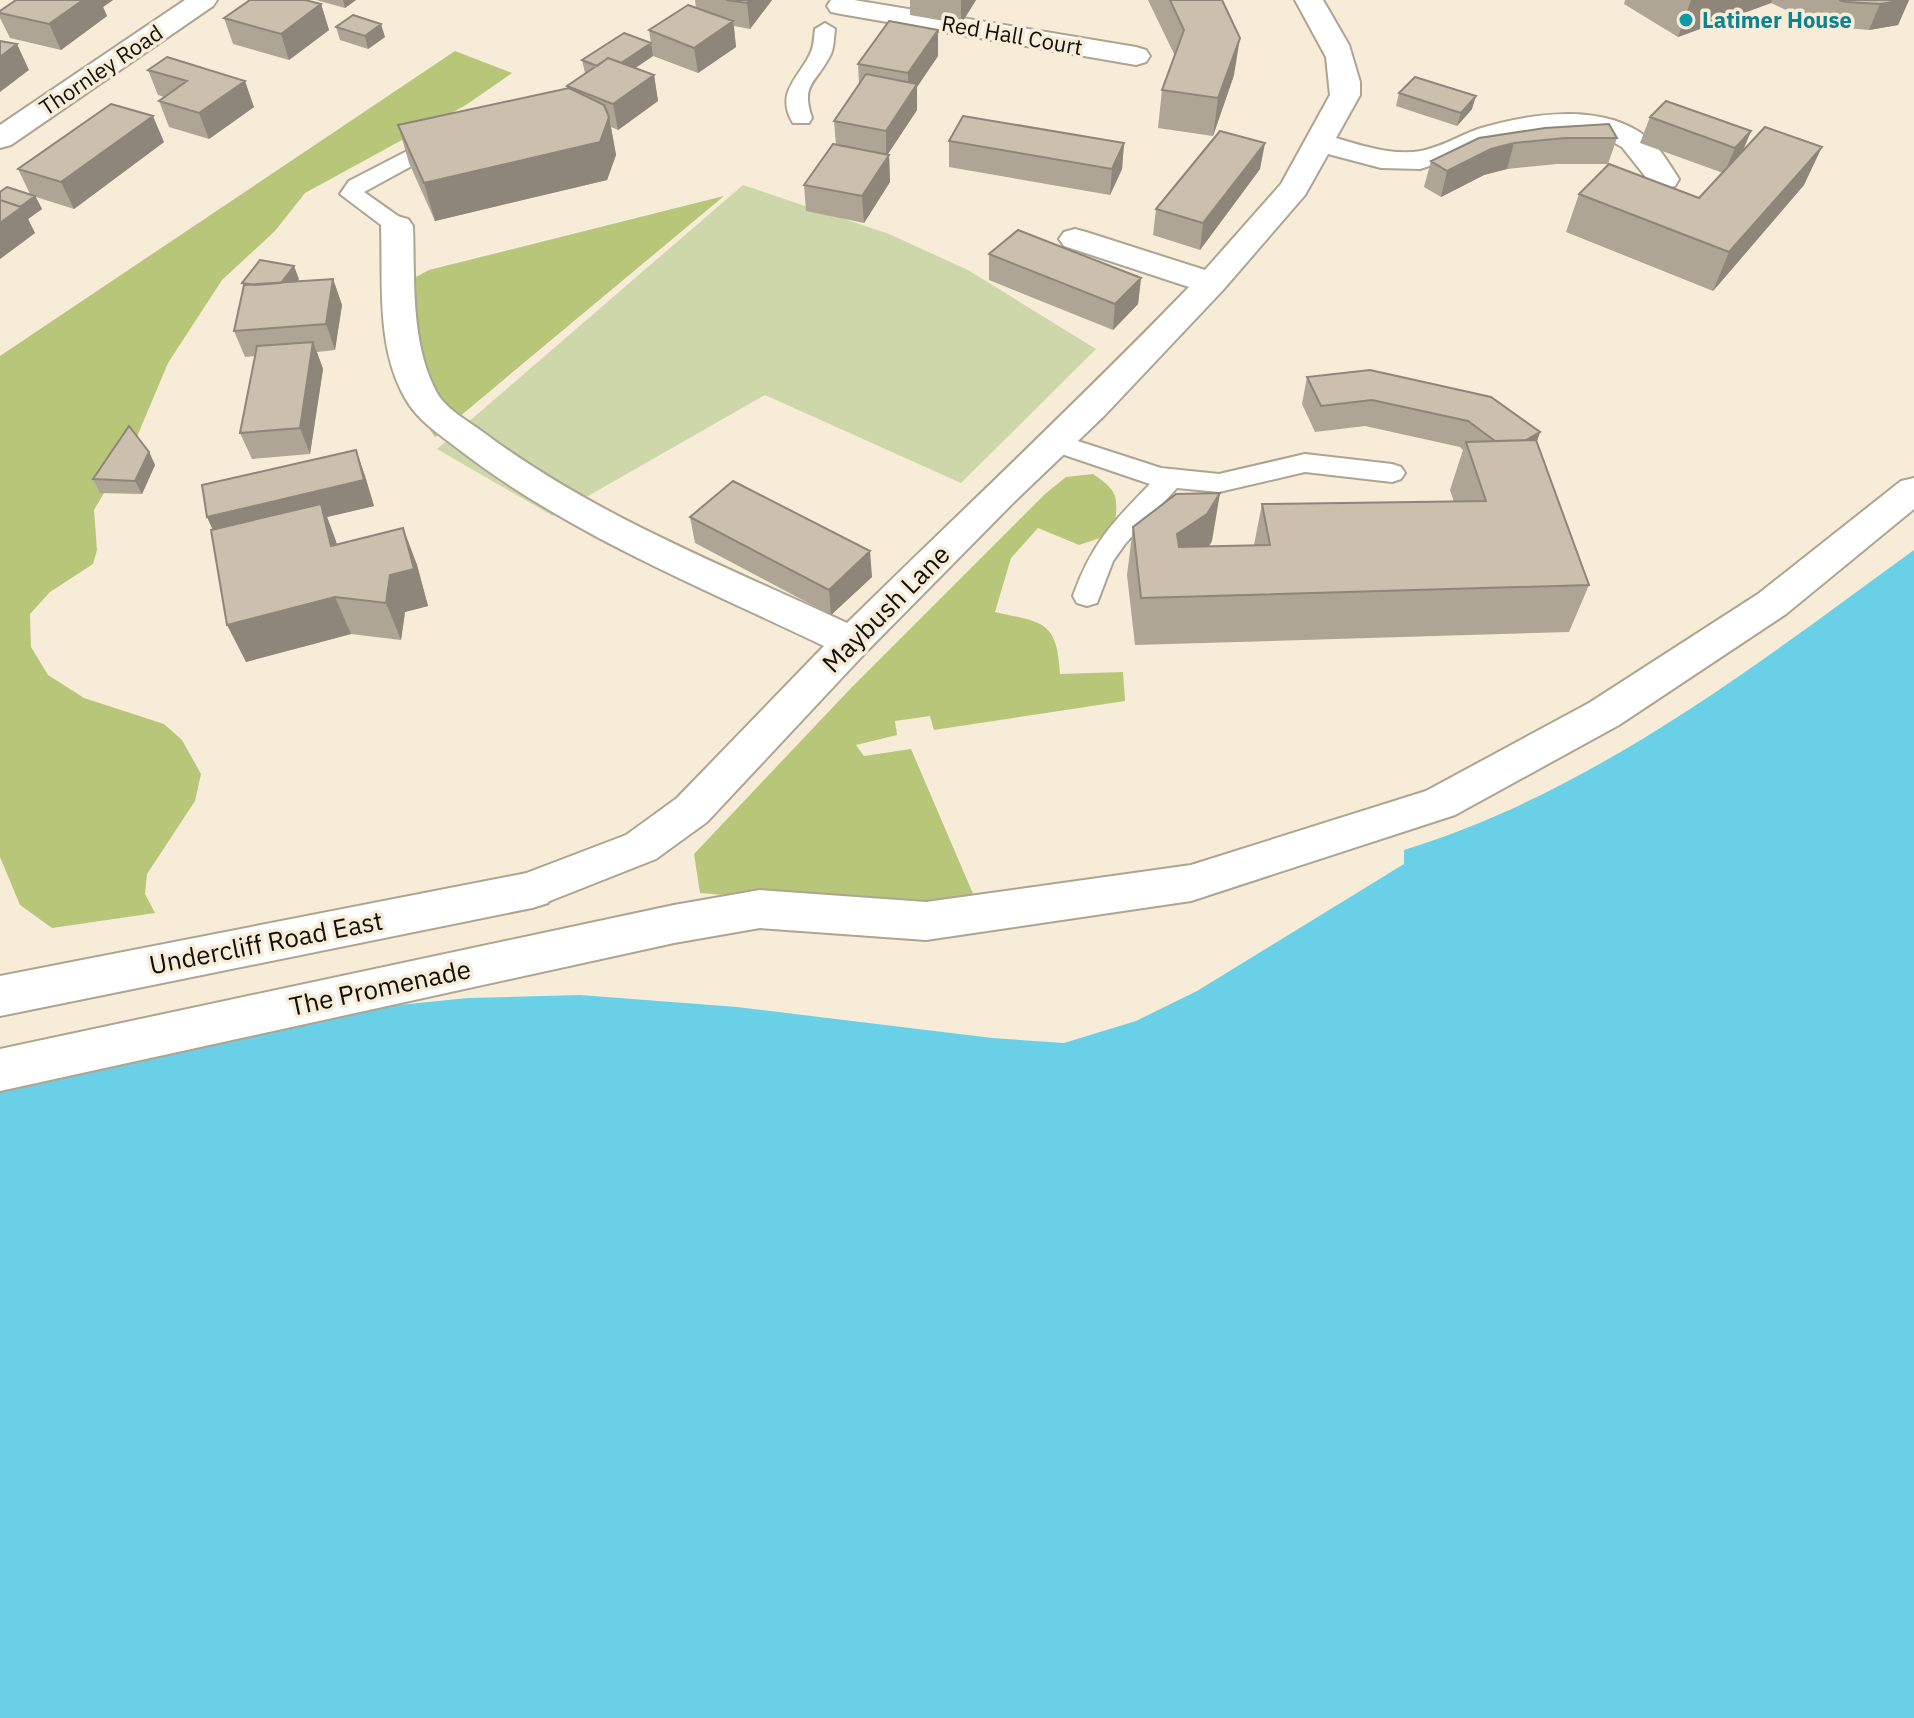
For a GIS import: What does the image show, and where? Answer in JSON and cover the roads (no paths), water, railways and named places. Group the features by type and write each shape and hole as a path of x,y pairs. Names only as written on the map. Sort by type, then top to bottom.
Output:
{"street":[{"name":"Thornley Road","path":"0,139 203,0"},
{"name":"Maybush Lane","path":"532,890 641,847 692,810 852,642 1053,442 1092,408 1211,283 1294,188 1345,95 1347,78 1334,42 1309,0"},
{"path":"825,29 843,3"},
{"name":"Red Hall Court","path":"843,3 1136,56"},
{"path":"1317,142 1388,161 1420,160 1495,134 1541,125 1585,125 1615,131 1635,142 1664,179"},
{"path":"397,226 401,315 408,367 423,402 514,474 639,541 852,642"},
{"path":"1075,239 1211,283"},
{"name":"The Promenade","path":"0,1070 674,924 760,909 926,921 1191,883 1440,803 1604,714 1772,604 1914,490"},
{"name":"Undercliff Road East","path":"0,996 532,890"}],"lane":[{"path":"801,118 795,100 799,86 822,52 825,29"},
{"path":"397,226 351,194 357,186 467,126"},
{"path":"1053,442 1171,478 1219,483 1305,463 1392,473"},
{"path":"1087,596 1100,560 1115,537 1171,478"}],"water":[{"path":"1914,550 1914,1718 0,1718 0,1092 349,1010 468,998 580,995 737,1007 992,1038 1064,1043 1136,1021 1197,991 1404,864 1404,850 1474,825 1541,795 1607,760 1733,680"}],"place":[{"name":"Latimer House","path":"1686,20"}]}
